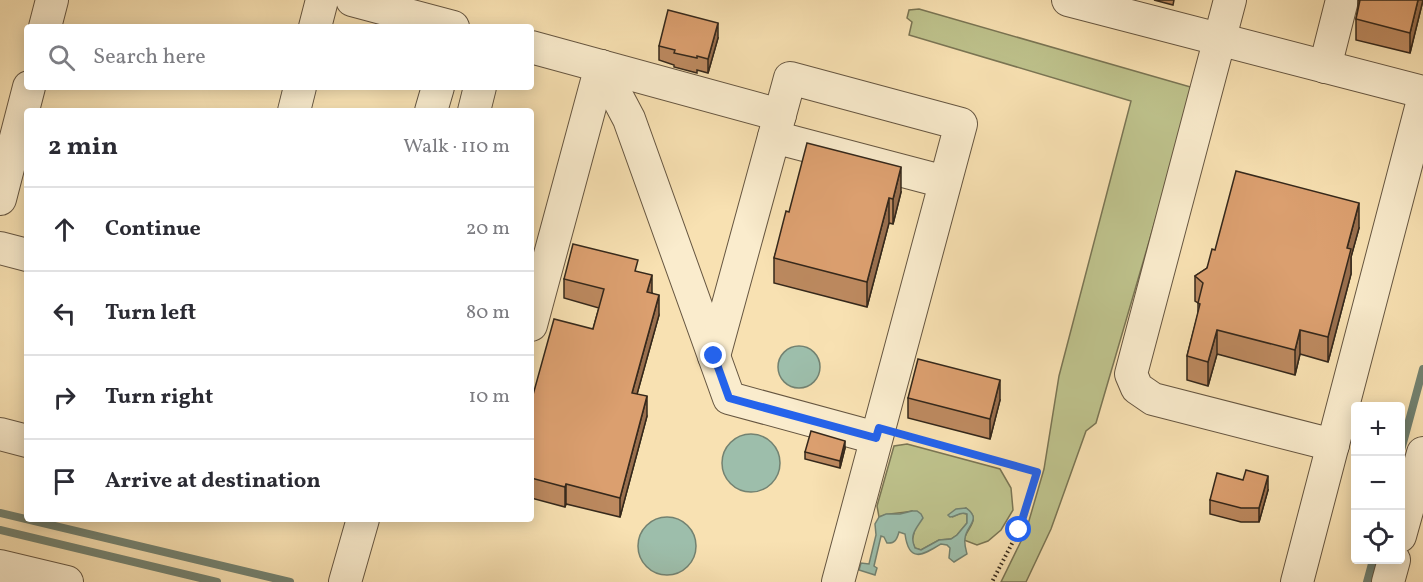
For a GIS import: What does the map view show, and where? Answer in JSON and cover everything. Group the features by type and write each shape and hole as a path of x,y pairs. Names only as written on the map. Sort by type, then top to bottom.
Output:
{"street":[{"path":"46,24 52,0"},
{"path":"316,24 322,0"},
{"path":"352,0 399,6 445,24"},
{"path":"1068,0 1423,93"},
{"path":"1230,0 1131,374 1137,388 1153,399 1333,445"},
{"path":"1325,67 1342,0"},
{"path":"534,48 601,66 945,182"},
{"path":"534,314 601,66"},
{"path":"601,66 629,119 729,398 878,433"},
{"path":"714,356 790,78 961,123 838,582"},
{"path":"0,199 28,90"},
{"path":"295,108 299,90"},
{"path":"432,108 437,90"},
{"path":"475,108 479,90"},
{"path":"1298,582 1423,100"},
{"path":"0,248 24,254"},
{"path":"0,434 24,440"},
{"path":"1405,521 1423,453"},
{"path":"345,582 362,522"},
{"path":"1388,582 1393,564"},
{"path":"0,566 67,582"}],"path":[{"path":"878,433 1037,472 1019,530 992,582"}],"green space":[{"path":"919,9 1194,88 1096,423 1086,431 1051,529 1026,582 1001,582 1026,531 1044,469 1059,376 1131,101 909,35 912,22 907,18 909,10"},
{"path":"907,444 1000,469 1011,488 1013,510 1001,530 988,541 977,545 964,540 973,520 971,512 966,508 952,517 961,513 967,514 967,523 957,535 951,539 939,540 921,550 915,548 912,541 914,533 912,511 879,517 877,506 894,446"}],"shaded area":[{"path":"799,346 814,352 820,367 814,382 799,388 784,382 778,367 784,352"},
{"path":"745,434 757,434 772,442 780,457 780,469 772,484 757,492 745,492 730,484 722,469 722,457 730,442"},
{"path":"966,508 973,516 966,534 967,554 954,562 949,558 950,548 947,545 941,544 923,554 913,553 905,534 899,532 892,543 887,543 881,536 874,566 877,568 875,575 859,570 861,563 869,564 876,535 875,524 879,517 912,511 921,514 923,518 914,532 913,543 915,548 921,550 939,540 951,539 957,535 967,523 967,514 962,513 950,517 948,515 956,509"},
{"path":"661,517 673,517 688,525 696,540 696,552 688,567 673,575 661,575 646,567 638,552 638,540 646,525"}],"building":[{"path":"1360,0 1418,0 1410,33 1356,19"},
{"path":"668,10 718,23 708,59 674,53 675,50 659,46"},
{"path":"807,143 901,167 893,199 889,198 867,282 774,258"},
{"path":"1236,171 1359,203 1347,248 1351,249 1328,337 1300,330 1295,350 1217,330 1208,362 1187,356 1203,283 1195,276 1207,268 1212,249 1215,250"},
{"path":"573,244 638,260 635,271 652,275 647,292 659,295 632,393 647,396 620,498 566,484 565,487 534,479 534,391 554,319 593,329 604,289 564,279"},
{"path":"918,359 1000,380 990,419 908,398"},
{"path":"811,431 845,441 840,461 805,452"},
{"path":"1246,470 1268,476 1259,508 1241,508 1210,500 1217,473 1243,480"}],"waterway":[{"path":"1405,436 1423,369"},
{"path":"0,513 24,519"},
{"path":"38,522 290,582"},
{"path":"0,530 217,582"},
{"path":"1367,582 1372,564"}],"route":[{"path":"714,356 729,398 876,438 879,428 1037,472 1019,530"}]}
